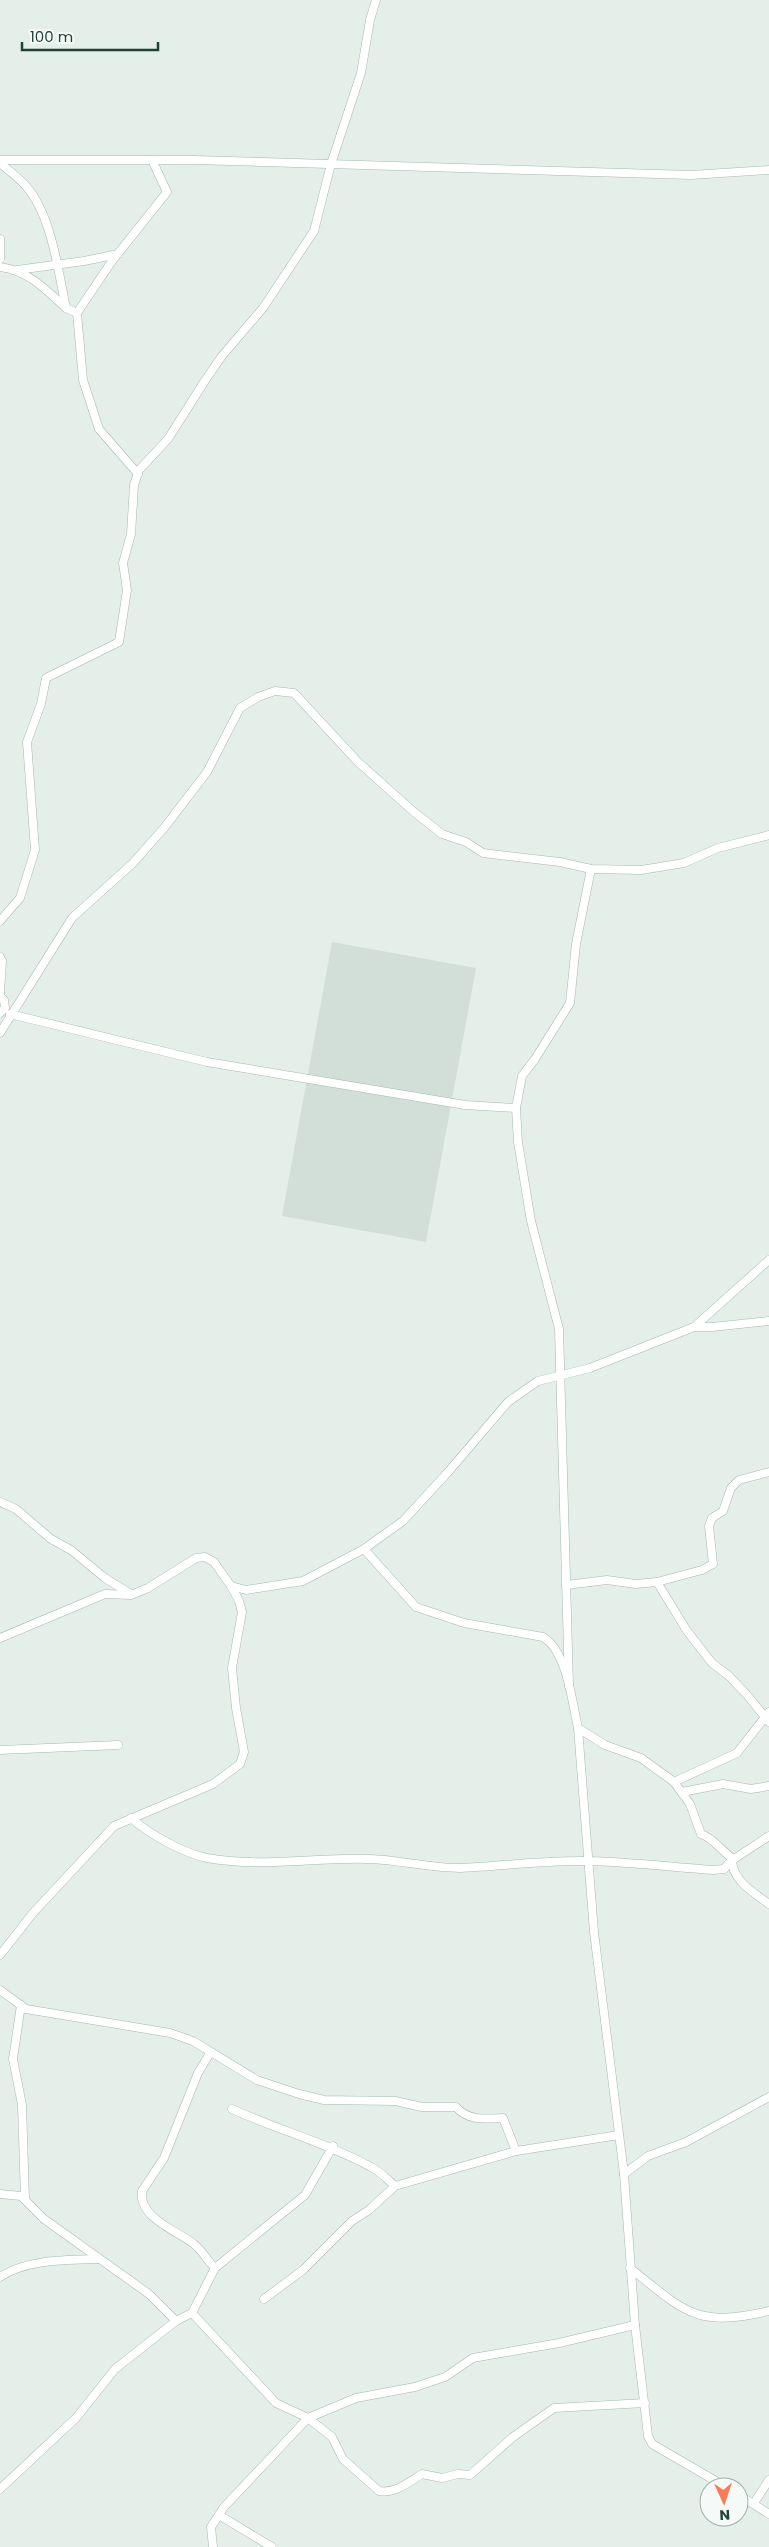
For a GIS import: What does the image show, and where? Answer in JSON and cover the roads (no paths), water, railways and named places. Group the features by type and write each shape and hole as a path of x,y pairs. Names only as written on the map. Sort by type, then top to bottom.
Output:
{"street":[{"path":"0,921 20,898 34,850 27,742 41,704 46,678 119,642 127,590 123,563 131,534 134,486 138,474 148,458 168,439 222,356 263,308 304,249 314,231 332,164 361,72 370,20 376,0"},
{"path":"138,474 98,429 83,380 77,313 118,254 167,192 152,160"},
{"path":"0,161 152,160 691,175 769,170"},
{"path":"0,161 27,186 41,211 57,263 66,308"},
{"path":"0,239 0,259"},
{"path":"0,267 17,270 57,263 84,261 118,254"},
{"path":"17,270 38,284 66,308 77,313"},
{"path":"0,1033 10,1014 72,918 133,863 164,828 207,772 240,708 258,697 275,692 294,693 358,762 442,834 466,842 483,853 560,862 591,869 641,870 684,863 718,848 754,841 769,835"},
{"path":"569,1686 559,1328 531,1221 518,1142 516,1108 522,1076 570,1002 576,944 591,869"},
{"path":"0,957 2,961 0,995 4,1000 5,1008 0,1013"},
{"path":"10,1014 207,1062 465,1105 516,1108"},
{"path":"231,1586 246,1590 302,1581 364,1549 403,1520 449,1471 508,1402 538,1381 590,1368 694,1327 769,1260"},
{"path":"694,1327 769,1321"},
{"path":"566,1585 607,1580 636,1584 657,1582 702,1570 713,1564 709,1526 712,1518 723,1511 731,1488 739,1480 769,1472"},
{"path":"0,1502 16,1508 51,1539 71,1550 105,1578 131,1594"},
{"path":"364,1549 416,1607 464,1623 543,1637 550,1641 558,1651 569,1686 578,1728 594,1932 624,2174 635,2325 648,2436 652,2444 709,2477"},
{"path":"0,1638 106,1594 131,1594 148,1588 196,1558 205,1557 214,1562 231,1586 239,1600 242,1612 232,1668 236,1708 244,1752 240,1764 213,1784 182,1799 114,1826 33,1913 0,1955"},
{"path":"657,1582 687,1630 712,1663 742,1689 768,1718 738,1753 674,1782"},
{"path":"578,1728 605,1745 641,1758 674,1782 690,1804 701,1834 712,1838 724,1853 732,1858 731,1862 741,1883 769,1904"},
{"path":"0,1750 118,1745"},
{"path":"682,1792 723,1784 751,1789 769,1786"},
{"path":"131,1818 170,1844 206,1858 294,1863 370,1859 424,1866 460,1868 588,1861 713,1870 724,1869 731,1862 769,1836"},
{"path":"0,1990 26,2008 170,2033 193,2041 257,2080 298,2094 324,2100 395,2102 422,2107 456,2107 462,2113 478,2119 503,2118 516,2151"},
{"path":"21,2005 13,2059 22,2105 25,2199"},
{"path":"210,2053 198,2073 164,2158 142,2191 141,2198 143,2206 160,2222 195,2245 215,2268"},
{"path":"624,2174 648,2156 686,2142 769,2097"},
{"path":"232,2109 273,2127 333,2146 349,2157 373,2168 395,2186"},
{"path":"264,2299 304,2270 352,2221 369,2210 395,2186 516,2151 619,2135"},
{"path":"0,2489 76,2418 115,2369 176,2321 192,2313 215,2268 305,2195 333,2146"},
{"path":"0,2194 22,2196 44,2219 98,2259 122,2273 149,2294 176,2321"},
{"path":"0,2277 9,2271 55,2260 98,2259"},
{"path":"630,2268 676,2304 706,2317 732,2319 769,2311"},
{"path":"192,2313 276,2402 308,2418 332,2438 343,2459 379,2491 396,2490 422,2474 442,2478 458,2474 470,2475 513,2437 554,2408 645,2403"},
{"path":"213,2547 211,2527 224,2507 308,2418 356,2398 415,2387 445,2377 473,2358 559,2343 635,2325"},
{"path":"754,2503 769,2480"},
{"path":"749,2500 769,2514"},
{"path":"219,2515 272,2547"}]}
